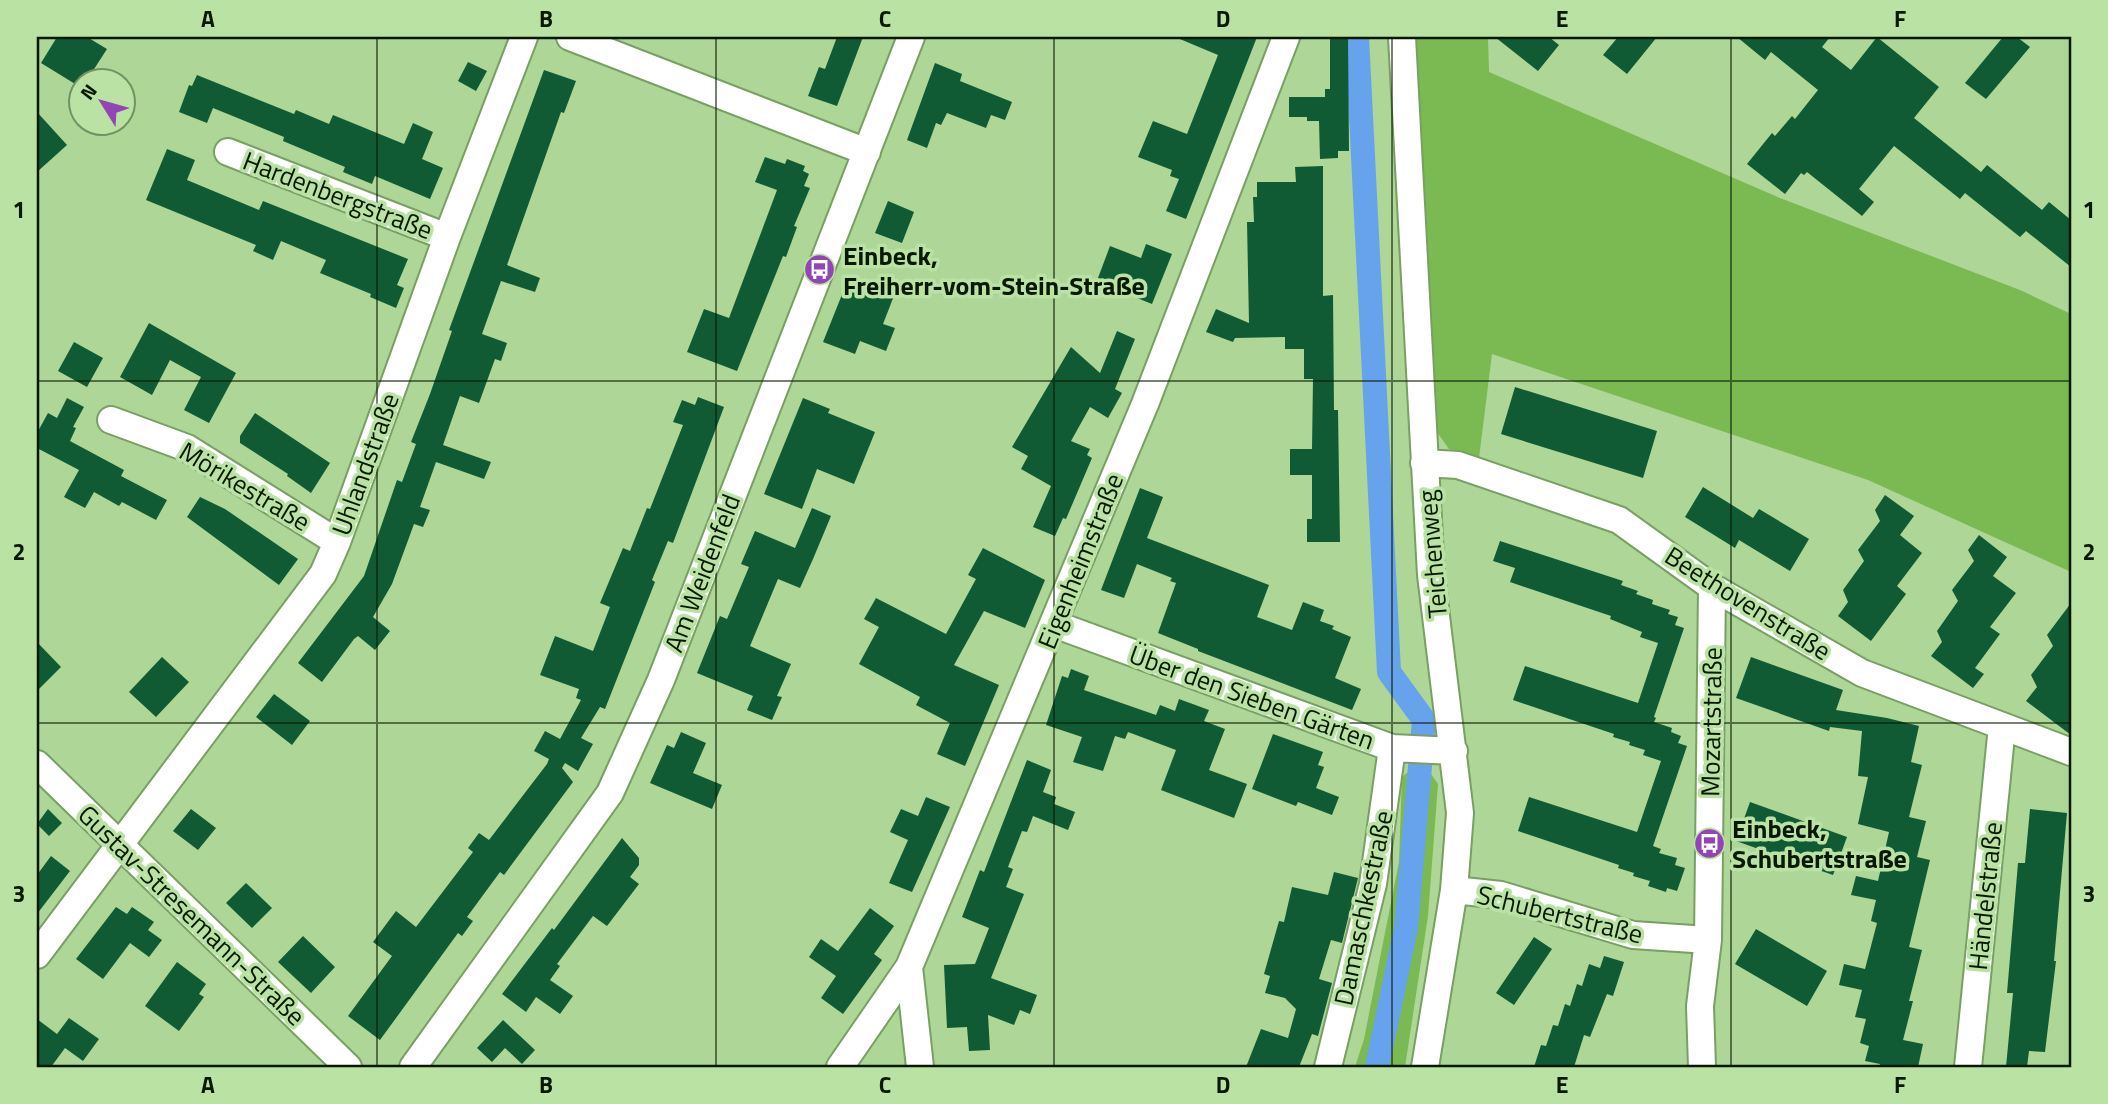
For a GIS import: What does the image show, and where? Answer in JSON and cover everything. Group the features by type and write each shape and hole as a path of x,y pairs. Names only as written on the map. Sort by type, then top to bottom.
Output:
{"street":[{"name":"Uhlandstraße","path":"37,955 323,574 524,37"},
{"path":"570,37 867,152"},
{"name":"Am Weidenfeld","path":"413,1067 610,793 661,680 911,37"},
{"name":"Eigenheimstraße","path":"840,1067 909,967 1145,404 1286,37"},
{"name":"Teichenweg","path":"1402,37 1431,575 1460,813 1454,890 1425,1067"},
{"name":"Hardenbergstraße","path":"228,152 447,237"},
{"name":"Mörikestraße","path":"111,420 187,448 337,542"},
{"name":"Beethovenstraße","path":"1424,463 1458,465 1619,520 1713,587 1862,673 2071,752"},
{"name":"Mozartstraße","path":"1702,1067 1700,1006 1708,940 1713,587"},
{"name":"Über den Sieben Gärten","path":"1054,624 1393,748 1453,751"},
{"name":"Händelstraße","path":"1968,1067 2002,726"},
{"name":"Damaschkestraße","path":"1328,1067 1373,884 1393,748"},
{"name":"Gustav-Stresemann-Straße","path":"37,764 348,1067"},
{"name":"Schubertstraße","path":"1454,890 1501,895 1633,935 1708,940"},
{"path":"909,967 920,1067"}],"green space":[{"path":"1415,37 1488,37 1489,72 1780,198 2020,290 2071,314 2071,572 1868,480 1492,354 1479,458 1449,449 1437,432"},
{"path":"1407,773 1431,774 1438,784 1428,916 1405,1067 1355,1067 1364,1039 1399,862 1402,777"}],"building":[{"path":"57,37 87,37 107,49 96,66 66,66 66,78 41,63"},
{"path":"837,37 863,37 837,106 808,96 819,67 825,69"},
{"path":"1175,37 1257,37 1186,219 1166,211 1179,179 1170,176 1172,170 1138,157 1153,121 1187,134 1218,55"},
{"path":"1330,37 1348,37 1349,151 1338,151 1338,158 1320,159 1319,121 1307,121 1307,117 1289,117 1289,97 1325,97 1325,89 1330,89"},
{"path":"1495,37 1549,37 1559,45 1538,71"},
{"path":"1618,37 1657,37 1627,74 1603,55"},
{"path":"1737,37 1830,37 1822,47 1851,70 1877,37 1939,87 1914,118 1981,172 1987,165 2042,210 2049,202 2071,220 2071,267 2026,231 2020,237 1965,193 1960,199 1894,146 1859,189 1874,202 1862,216 1807,172 1804,175 1801,173 1785,194 1747,164 1772,133 1775,136 1792,116 1795,119 1818,90 1771,52 1765,60"},
{"path":"2003,37 2017,37 2030,47 1986,99 1965,83"},
{"path":"468,62 487,71 476,91 458,81"},
{"path":"935,63 962,74 960,81 1012,102 1005,120 991,115 986,128 947,113 941,125 936,123 927,148 907,140"},
{"path":"544,70 576,81 564,113 561,112 507,265 540,278 535,292 501,281 482,334 507,343 501,361 495,359 479,403 460,396 443,445 491,462 484,479 436,462 420,507 430,510 423,527 414,524 392,584 373,617 390,631 375,650 358,636 354,639 322,682 298,663 364,576 397,480 402,482 416,444 411,442 452,331 449,330"},
{"path":"197,75 294,114 296,110 329,124 333,115 404,144 413,123 433,132 422,159 443,168 430,199 375,176 372,184 343,172 345,167 283,141 284,137 213,108 207,123 179,112 189,85 192,86"},
{"path":"37,112 67,145 37,172"},
{"path":"167,149 195,160 187,180 259,210 263,201 408,259 397,285 404,288 396,308 370,297 371,294 320,273 326,260 281,241 273,260 253,251 256,245 146,200"},
{"path":"765,157 785,164 787,159 805,166 803,171 809,174 804,186 810,188 794,226 797,227 786,257 783,256 737,371 687,352 704,309 729,318 777,190 755,182"},
{"path":"1323,166 1323,296 1333,295 1334,410 1338,410 1340,542 1307,542 1307,519 1312,519 1312,475 1290,475 1290,449 1312,449 1313,379 1304,379 1304,349 1285,349 1285,337 1235,338 1233,342 1206,332 1216,309 1249,323 1247,222 1254,222 1253,197 1257,197 1257,182 1296,182 1295,167"},
{"path":"888,201 914,212 902,243 875,233"},
{"path":"1146,244 1172,254 1152,304 1127,294 1128,290 1098,278 1110,246 1141,258"},
{"path":"877,280 897,288 883,324 895,328 886,351 860,341 855,354 823,342 843,292 848,294 851,287 871,295"},
{"path":"149,323 236,373 209,423 184,410 201,377 170,360 152,395 120,377"},
{"path":"1117,331 1135,339 1115,389 1122,393 1108,418 1090,407 1071,441 1090,449 1087,455 1092,458 1066,519 1063,518 1055,536 1033,527 1051,486 1021,469 1028,456 1012,447 1071,347 1100,373"},
{"path":"74,342 103,358 87,387 58,371"},
{"path":"1515,387 1657,431 1643,478 1501,434"},
{"path":"698,397 724,407 673,543 668,541 652,580 655,582 605,709 600,707 581,738 593,744 578,771 565,763 562,768 573,782 504,875 500,872 467,917 473,921 462,936 458,933 380,1040 348,1016 392,956 373,942 396,911 416,927 473,852 468,848 479,833 489,840 547,764 549,759 534,751 545,731 560,739 581,700 576,698 579,689 540,675 555,636 593,651 610,607 600,603 623,548 630,551 647,508 650,509 683,425 673,422 682,400 695,405"},
{"path":"67,398 84,407 73,427 76,428 70,441 124,470 121,476 167,500 156,520 122,502 119,506 94,492 85,508 64,497 79,470 37,448 37,433 48,413 57,418"},
{"path":"803,398 830,409 828,413 875,432 854,484 817,469 802,509 764,494"},
{"path":"255,413 330,463 311,493 287,476 288,474 240,443 240,436"},
{"path":"1703,487 1753,518 1759,509 1809,539 1790,571 1739,540 1735,548 1685,517"},
{"path":"1140,488 1163,497 1147,538 1269,585 1257,617 1292,630 1303,602 1324,610 1320,621 1351,637 1335,678 1361,689 1352,710 1158,633 1176,583 1170,581 1172,578 1137,564 1124,598 1101,590"},
{"path":"1885,495 1914,516 1900,535 1922,553 1897,586 1906,594 1871,641 1838,616 1848,602 1843,590 1864,561 1858,550 1880,521 1875,510"},
{"path":"200,497 225,509 298,559 279,585 187,517"},
{"path":"812,508 831,516 800,588 778,579 750,646 791,664 777,696 782,697 772,720 747,710 753,696 697,673 720,616 727,619 749,567 741,564 755,531 795,548"},
{"path":"1979,535 2007,557 1993,576 2016,593 1990,627 2000,634 1975,668 1984,674 1973,688 1931,656 1942,642 1937,631 1958,601 1952,590 1974,561 1968,550"},
{"path":"1500,541 1623,581 1621,585 1653,600 1652,604 1670,610 1668,614 1678,617 1675,625 1684,628 1654,717 1654,722 1672,728 1671,732 1681,736 1678,743 1687,746 1653,846 1661,849 1659,853 1677,858 1675,865 1685,868 1677,891 1667,888 1666,892 1648,886 1650,881 1633,876 1634,873 1618,868 1619,865 1518,831 1529,797 1637,832 1661,761 1643,755 1645,750 1613,737 1614,734 1513,700 1525,666 1638,703 1658,643 1640,637 1642,632 1610,619 1611,616 1510,582 1515,568 1493,561"},
{"path":"983,548 1045,580 1025,628 984,611 954,665 999,685 965,766 937,754 950,723 916,705 920,697 859,664 879,627 864,619 876,598 946,634 976,579 968,575"},
{"path":"2071,603 2071,735 2026,701 2037,687 2031,675 2053,646 2047,635"},
{"path":"37,642 61,667 37,691"},
{"path":"162,657 189,682 156,717 129,692"},
{"path":"1751,657 1843,690 1836,710 1919,726 1911,762 1922,765 1909,817 1926,821 1917,857 1930,860 1909,947 1922,950 1909,1001 1913,1001 1903,1040 1923,1044 1918,1067 1879,1067 1880,1064 1865,1061 1869,1046 1860,1043 1866,1019 1855,1017 1862,990 1839,985 1844,964 1865,969 1877,923 1871,921 1876,900 1851,895 1856,876 1878,881 1889,832 1858,824 1868,777 1858,776 1862,731 1830,727 1829,731 1736,698"},
{"path":"1071,669 1089,676 1084,690 1156,715 1160,705 1175,711 1179,699 1209,710 1204,721 1225,729 1209,770 1247,784 1234,818 1161,790 1176,750 1128,732 1125,739 1115,736 1103,771 1073,762 1082,737 1046,725 1062,676 1068,678"},
{"path":"274,694 310,721 292,745 256,717"},
{"path":"681,732 706,743 693,773 722,785 712,809 650,783 667,745 674,748"},
{"path":"1273,734 1323,752 1318,765 1324,767 1316,788 1339,797 1332,815 1298,802 1296,806 1252,789"},
{"path":"1027,760 1051,770 1043,792 1056,797 1054,804 1075,812 1068,830 1033,816 1027,832 1022,831 1008,867 1013,869 1006,887 1024,894 991,978 1037,995 1030,1014 1020,1010 1014,1025 988,1015 990,1050 969,1051 967,1027 947,1028 944,965 975,964 989,928 962,917 980,870 984,872"},
{"path":"926,797 950,807 912,892 889,883 908,840 890,832 901,809 918,816"},
{"path":"1750,802 1847,837 1833,875 1736,841"},
{"path":"48,809 62,823 49,836 37,824"},
{"path":"191,809 216,828 198,850 173,831"},
{"path":"2030,809 2067,813 2056,961 2045,1052 2029,1051 2027,1067 2006,1067 2013,993 2007,993 2018,863 2025,863"},
{"path":"622,838 639,858 639,865 630,877 639,884 607,926 593,916 557,964 560,966 550,980 573,996 560,1014 536,997 526,1012 502,994 552,928 554,930"},
{"path":"51,856 70,871 37,914 37,875"},
{"path":"1334,872 1358,878 1342,943 1331,940 1319,979 1332,983 1318,1036 1312,1034 1299,1067 1246,1067 1261,1029 1288,1038 1296,1009 1285,998 1265,993 1270,976 1264,974 1279,921 1284,922 1292,887 1328,895"},
{"path":"246,883 272,908 252,928 226,903"},
{"path":"116,907 127,914 132,907 154,922 148,930 162,940 149,957 130,943 103,979 76,959"},
{"path":"870,908 894,926 874,954 882,960 843,1014 821,998 836,976 809,957 821,939 838,951"},
{"path":"1756,929 1827,971 1807,1006 1735,964"},
{"path":"303,936 335,967 311,993 278,962"},
{"path":"1534,937 1552,949 1514,1005 1496,993"},
{"path":"1604,956 1624,962 1613,996 1607,994 1590,1037 1584,1035 1574,1067 1534,1067 1541,1045 1546,1046 1553,1025 1558,1026 1565,1004 1570,1006 1577,984 1582,986 1589,964 1600,968"},
{"path":"177,962 206,984 199,994 204,997 179,1031 145,1006"},
{"path":"69,1018 99,1039 83,1061 65,1048 51,1067 37,1067 37,1019 57,1034"},
{"path":"503,1020 535,1050 522,1064 505,1048 492,1062 477,1048"}],"waterway":[{"path":"1357,37 1389,672 1424,720 1406,928 1377,1067"}],"place":[{"name":"Einbeck, Freiherr-vom-Stein-Straße","path":"820,270"},
{"name":"Einbeck, Schubertstraße","path":"1709,843"}]}
